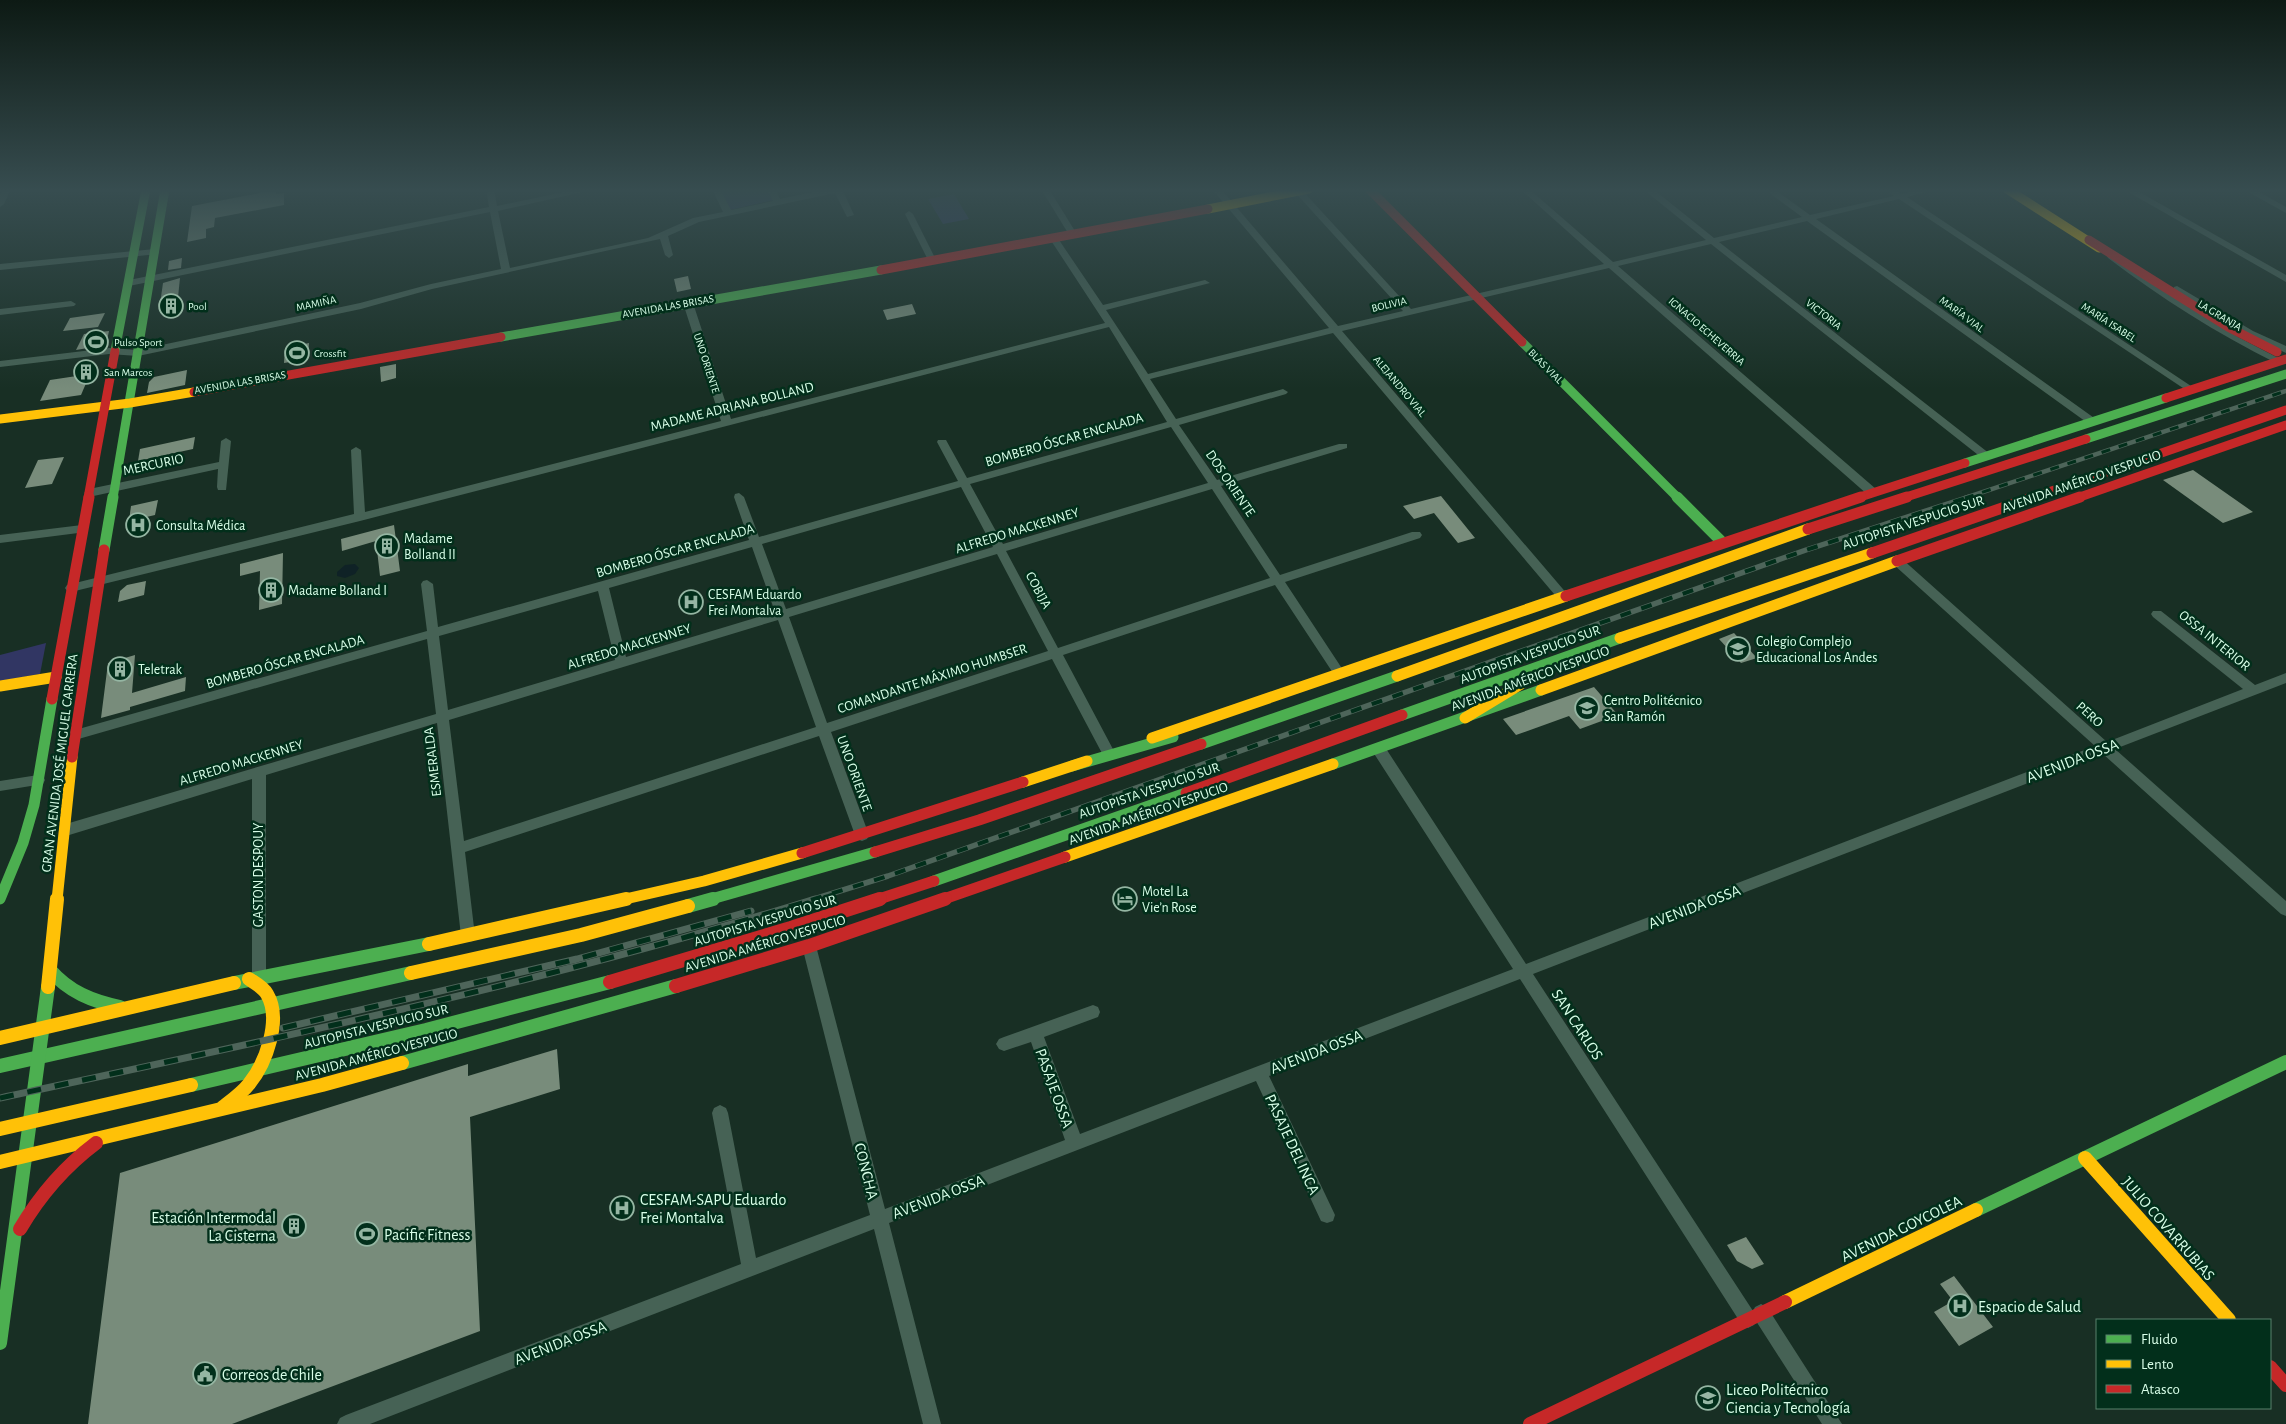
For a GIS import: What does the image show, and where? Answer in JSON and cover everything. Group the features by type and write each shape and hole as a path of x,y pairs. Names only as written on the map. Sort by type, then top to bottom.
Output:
{"main road":[{"name":"GRAN AVENIDA JOSÉ MIGUEL CARRERA","path":"1,894 26,834 64,678 71,588 134,255"},
{"name":"GRAN AVENIDA JOSÉ MIGUEL CARRERA","path":"0,1343 43,1033 75,735 98,582 154,255"},
{"name":"AVENIDA LAS BRISAS","path":"0,419 130,402 958,255"},
{"name":"BLAS VIAL","path":"1435,255 1722,542"},
{"name":"LA GRANJA","path":"2113,255 2247,338 2282,356"},
{"path":"0,1038 43,1033 127,1009 468,936 704,881 862,834 1072,766 1722,542 2192,390 2282,356"},
{"name":"AUTOPISTA VESPUCIO SUR","path":"0,1066 581,935 728,897 979,820 1418,668 1792,534 2286,374"},
{"name":"AUTOPISTA VESPUCIO SUR","path":"0,1129 377,1042 588,988 737,945 895,894 1175,798 1562,658 1838,562 2142,461 2286,410"},
{"name":"AVENIDA AMÉRICO VESPUCIO","path":"0,1162 340,1080 594,1010 809,946 1465,718 1897,561 2286,425"},
{"path":"1465,718 1562,658"},
{"path":"1072,766 1418,668"},
{"path":"0,686 64,678 82,689"},
{"path":"50,970 61,984 78,996 127,1009"},
{"path":"217,1111 248,1086 264,1058 272,1021 272,1007 257,982"},
{"name":"AVENIDA GOYCOLEA","path":"1530,1424 2286,1062"},
{"path":"15,1240 36,1202 54,1178 78,1156 104,1137"},
{"name":"JULIO COVARRUBIAS","path":"2085,1158 2228,1319"},
{"path":"2271,1368 2286,1385"}],"street":[{"path":"0,267 119,255"},
{"path":"129,283 265,255"},
{"path":"503,255 506,271"},
{"name":"MAMIÑA","path":"0,364 116,351 138,353 361,306 430,287 576,255"},
{"path":"930,255 932,260"},
{"name":"DOS ORIENTE","path":"1065,255 1173,424 1339,674"},
{"name":"ALEJANDRO VIAL","path":"1272,255 1564,598"},
{"path":"1359,255 1409,312"},
{"name":"IGNACIO ECHEVERRIA","path":"1600,255 1872,492"},
{"name":"BOLIVIA","path":"1144,378 1409,312 1652,255"},
{"name":"VICTORIA","path":"1731,255 1986,456"},
{"name":"MARÍA VIAL","path":"1861,255 2093,422"},
{"name":"MARÍA ISABEL","path":"1988,255 2192,390"},
{"name":"LA GRANJA","path":"2111,255 2144,281 2235,339 2282,356"},
{"path":"2244,255 2286,279"},
{"path":"1100,309 1205,283"},
{"name":"UNO ORIENTE","path":"688,303 727,423"},
{"path":"0,312 71,304"},
{"name":"MADAME ADRIANA BOLLAND","path":"71,588 360,517 1110,324"},
{"name":"BOMBERO ÓSCAR ENCALADA","path":"75,735 1283,392"},
{"path":"222,487 226,441"},
{"name":"COBIJA","path":"942,442 1109,753"},
{"name":"ALFREDO MACKENNEY","path":"66,830 1343,446"},
{"path":"356,450 360,517"},
{"name":"MERCURIO","path":"89,493 224,464"},
{"name":"UNO ORIENTE","path":"739,497 862,834"},
{"path":"0,539 82,529"},
{"name":"COMANDANTE MÁXIMO HUMBSER","path":"458,848 1416,535"},
{"name":"PERO","path":"1897,561 2286,910"},
{"name":"ESMERALDA","path":"427,584 468,936"},
{"path":"603,586 622,664"},
{"name":"OSSA INTERIOR","path":"2157,614 2254,691"},
{"name":"AVENIDA OSSA","path":"346,1424 2286,678"},
{"name":"SAN CARLOS","path":"1378,748 1523,972 1755,1316 1833,1424"},
{"name":"GASTON DESPOUY","path":"257,982 258,773"},
{"path":"0,786 38,780"},
{"name":"CONCHA","path":"809,946 932,1424"},
{"name":"PASAJE OSSA","path":"1004,1044 1093,1012"},
{"name":"PASAJE OSSA","path":"1034,1033 1074,1144"},
{"name":"PASAJE DEL INCA","path":"1260,1073 1326,1215"},
{"path":"720,1113 750,1269"}],"shaded area":[{"path":"355,564 359,568 355,574 345,578 337,576 337,572 345,565"},
{"path":"46,643 40,674 0,681 0,655"}],"building":[{"path":"182,258 181,268 168,270 169,261"},
{"path":"688,276 691,289 677,292 674,279"},
{"path":"180,278 177,307 159,311 163,283"},
{"path":"912,304 916,314 887,320 883,310"},
{"path":"105,313 98,327 63,331 70,318"},
{"name":"Pulso Sport","path":"109,331 106,345 76,350 84,334"},
{"name":"Crossfit","path":"309,343 308,359 284,363 285,348"},
{"path":"396,364 396,378 381,382 380,367"},
{"path":"187,370 185,385 147,393 149,382 154,377"},
{"path":"90,374 81,395 40,401 50,380"},
{"path":"195,437 193,449 138,461 140,449"},
{"path":"64,457 52,484 25,488 38,460"},
{"path":"2193,470 2253,512 2223,523 2163,480"},
{"path":"1441,496 1475,538 1458,543 1434,513 1414,519 1403,506"},
{"path":"158,500 155,515 129,521 131,506"},
{"name":"Madame Bolland II","path":"394,525 400,571 380,576 376,541 342,551 341,539"},
{"name":"Madame Bolland I","path":"283,553 282,604 259,610 260,571 240,576 240,564"},
{"path":"146,581 144,595 118,602 120,591 127,585"},
{"name":"Colegio Complejo Educacional Los Andes","path":"1734,633 1757,658 1741,663 1719,639"},
{"path":"135,655 132,693 186,677 185,691 130,707 130,710 101,718 108,663"},
{"path":"1594,687 1618,715 1580,729 1569,716 1516,735 1503,719"},
{"name":"Estación Intermodal La Cisterna","path":"557,1049 560,1089 470,1117 480,1331 232,1424 88,1424 120,1173 468,1064 468,1076"},
{"path":"1746,1237 1764,1264 1752,1269 1737,1261 1727,1245"},
{"name":"Espacio de Salud","path":"1954,1276 1993,1327 1959,1346 1934,1312 1953,1301 1940,1284"}],"railway":[{"path":"1965,498 2286,391"},
{"path":"811,900 888,876 1806,550 1969,497"},
{"path":"0,1098 410,1008 613,957 815,899"},
{"path":"283,1028 577,959 751,911"}],"traffic: fast":[{"path":"115,351 133,255"},
{"path":"104,550 154,255"},
{"path":"501,337 881,270"},
{"path":"1522,342 1722,542"},
{"path":"2086,439 2286,374"},
{"path":"1965,463 2166,398"},
{"path":"1402,715 1620,638"},
{"path":"1201,744 1397,676"},
{"path":"1333,764 1541,690"},
{"path":"0,899 23,843 34,805 52,699"},
{"path":"1072,766 1173,737"},
{"path":"934,881 1186,793"},
{"path":"688,906 875,852"},
{"path":"234,983 429,944"},
{"path":"50,970 65,985 81,995 120,1007"},
{"path":"0,1066 411,973"},
{"path":"191,1085 426,1030 610,982"},
{"path":"402,1063 676,986"},
{"path":"0,1343 48,987"},
{"path":"1976,1210 2286,1062"}],"traffic: slow":[{"path":"0,419 130,403 194,392"},
{"path":"1397,676 1808,529"},
{"path":"1620,638 1872,553"},
{"path":"1541,690 1897,561"},
{"path":"1152,738 1566,596"},
{"path":"0,686 56,677"},
{"path":"1465,718 1521,684"},
{"path":"48,987 72,757"},
{"path":"1023,782 1087,761"},
{"path":"1065,857 1333,764"},
{"path":"429,944 704,881 802,853"},
{"path":"411,973 581,935 688,906"},
{"path":"223,1107 249,1084 260,1065 269,1040 272,1015 271,1004 267,994 261,987 249,979"},
{"path":"0,1038 234,983"},
{"path":"0,1162 322,1085 402,1063"},
{"path":"0,1129 191,1085"},
{"path":"2085,1158 2228,1319"},
{"path":"1785,1302 1976,1210"}],"traffic: jam":[{"path":"881,270 959,255"},
{"path":"1435,255 1522,342"},
{"path":"2114,255 2228,327 2277,352"},
{"path":"194,392 501,337"},
{"path":"52,699 115,351"},
{"path":"2166,398 2286,359"},
{"path":"1872,553 2286,410"},
{"path":"1897,561 2286,425"},
{"path":"1808,529 2086,439"},
{"path":"1566,596 1722,542 1965,463"},
{"path":"72,757 104,550"},
{"path":"1186,793 1402,715"},
{"path":"875,852 979,820 1201,744"},
{"path":"802,853 1023,782"},
{"path":"676,986 809,946 1065,857"},
{"path":"610,982 791,928 934,881"},
{"path":"20,1229 35,1204 62,1171 96,1143"},
{"path":"1530,1424 1785,1302"},
{"path":"2271,1368 2286,1385"}],"place":[{"name":"Pool","path":"171,306"},
{"name":"Pulso Sport","path":"96,342"},
{"name":"Crossfit","path":"297,353"},
{"name":"San Marcos","path":"86,372"},
{"name":"Consulta Médica","path":"138,525"},
{"name":"Madame Bolland II","path":"387,546"},
{"name":"Madame Bolland I","path":"271,590"},
{"name":"CESFAM Eduardo Frei Montalva","path":"691,602"},
{"name":"Colegio Complejo Educacional Los Andes","path":"1738,649"},
{"name":"Teletrak","path":"120,669"},
{"name":"Centro Politécnico San Ramón","path":"1587,708"},
{"name":"Motel La Vie’n Rose","path":"1125,899"},
{"name":"CESFAM-SAPU Eduardo Frei Montalva","path":"622,1208"},
{"name":"Estación Intermodal La Cisterna","path":"294,1226"},
{"name":"Pacific Fitness","path":"367,1234"},
{"name":"Espacio de Salud","path":"1960,1306"},
{"name":"Correos de Chile","path":"205,1374"},
{"name":"Liceo Politécnico Ciencia y Tecnología","path":"1708,1398"}]}
